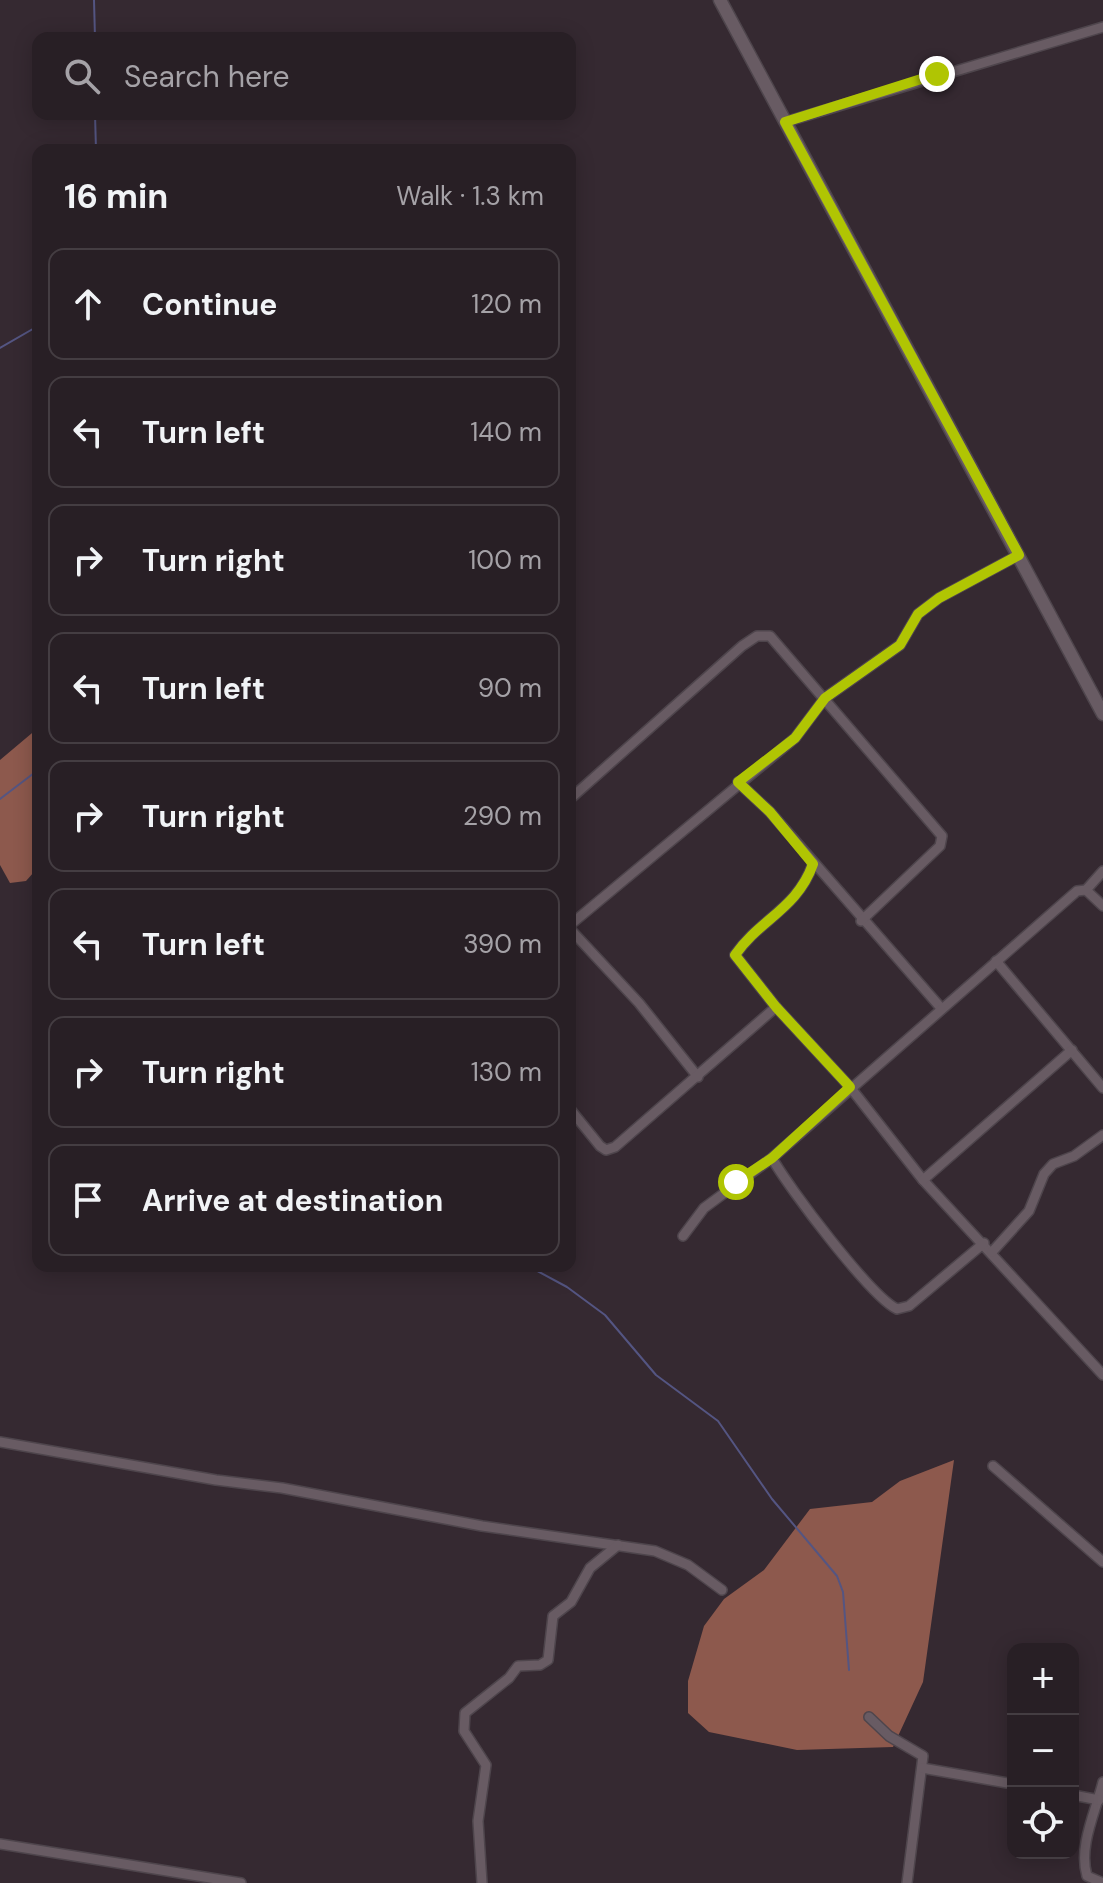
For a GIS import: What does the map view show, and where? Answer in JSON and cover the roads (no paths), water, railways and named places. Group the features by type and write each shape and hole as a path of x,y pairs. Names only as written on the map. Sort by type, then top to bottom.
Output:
{"main road":[{"path":"720,0 1103,714"}],"street":[{"path":"785,122 1103,27"},
{"path":"576,922 738,782 795,738 825,698 900,645 918,614 939,598 1019,555"},
{"path":"576,794 757,636 770,636 942,836 940,846 861,921"},
{"path":"738,782 770,812 844,896 861,921 941,1008"},
{"path":"813,864 794,902 743,944 735,955 776,1007 850,1087 923,1180 1103,1375"},
{"path":"683,1236 704,1208 772,1158 1077,891 1086,890 1103,871"},
{"path":"1086,890 1103,906"},
{"path":"576,934 639,1003 698,1077"},
{"path":"996,961 1103,1088"},
{"path":"576,1116 606,1150 615,1147 776,1007"},
{"path":"923,1180 1072,1050"},
{"path":"992,1252 1029,1211 1044,1174 1053,1164 1074,1156 1103,1135"},
{"path":"772,1158 863,1277 889,1306 897,1309 909,1306 984,1243"},
{"path":"0,1442 216,1480 282,1488 482,1526 665,1553 722,1590"},
{"path":"993,1466 1103,1562"},
{"path":"482,1883 478,1821 486,1765 464,1731 465,1713 509,1678 518,1666 540,1665 548,1660 553,1616 571,1602 590,1568 618,1545"},
{"path":"869,1717 889,1736 923,1756 907,1883"},
{"path":"922,1768 1007,1783"},
{"path":"1103,1782 1087,1836 1084,1866 1087,1876 1103,1883"},
{"path":"1079,1796 1099,1800"},
{"path":"0,1844 241,1883"}],"waterway":[{"path":"94,0 95,32"},
{"path":"95,120 96,144"},
{"path":"0,348 32,329"},
{"path":"0,799 32,775"},
{"path":"539,1272 567,1287 605,1315 656,1375 718,1421 772,1499 837,1576 843,1592 849,1670"}]}
